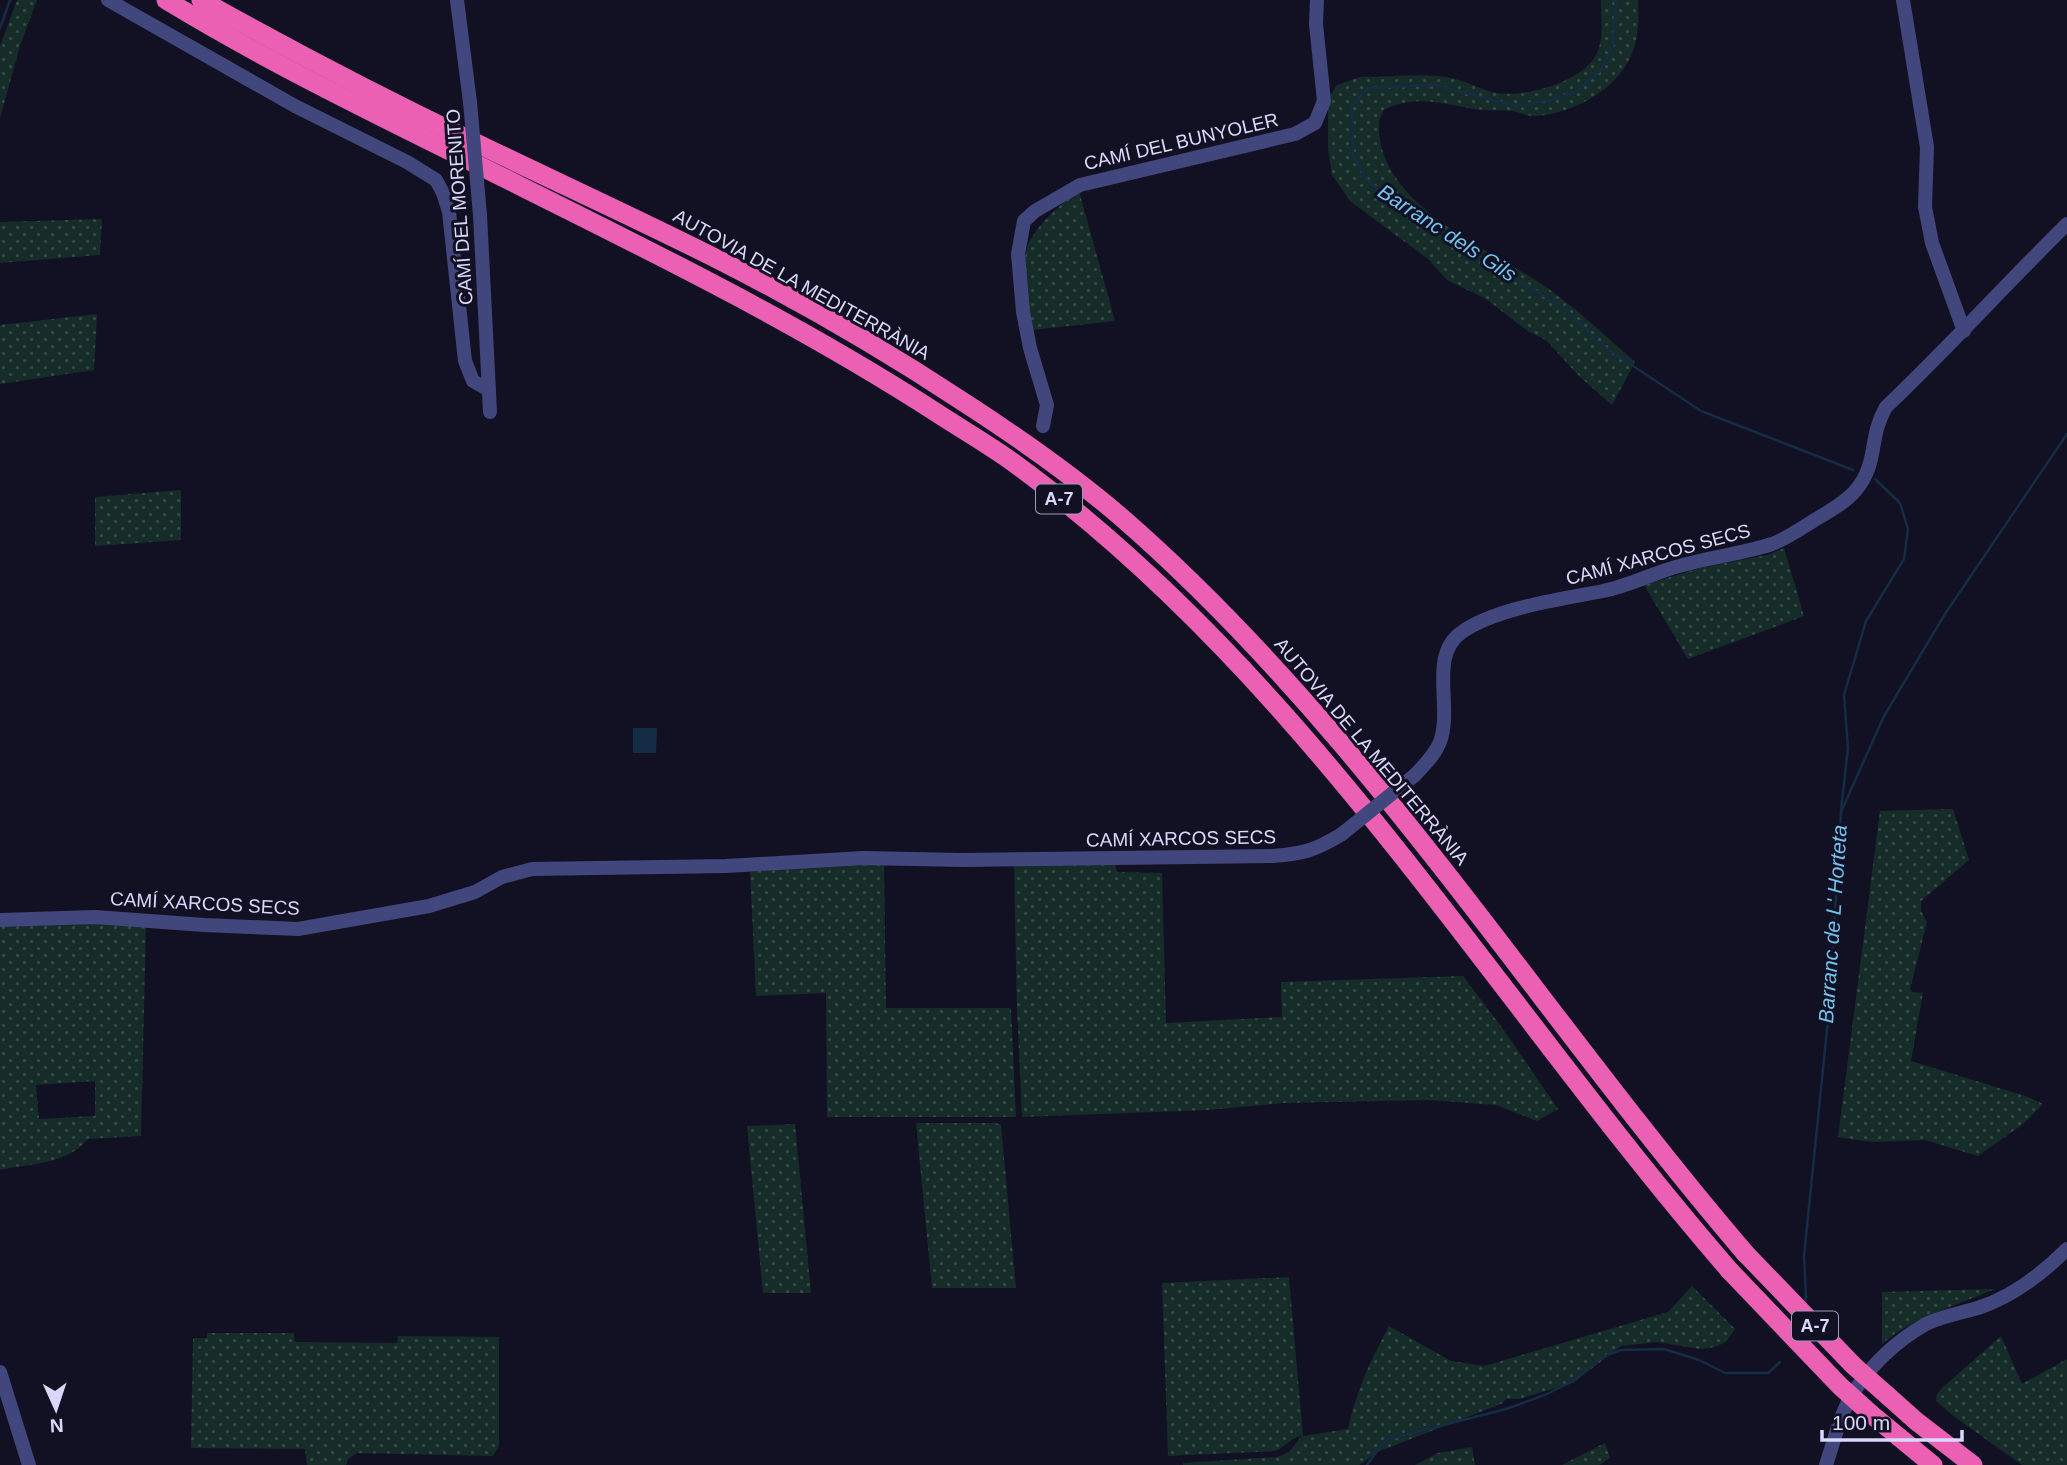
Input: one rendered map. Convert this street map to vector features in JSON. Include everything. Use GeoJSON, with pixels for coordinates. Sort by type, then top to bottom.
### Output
{"type":"FeatureCollection","features":[{"type":"Feature","properties":{"kind":"highway","name":"A-7"},"geometry":{"type":"LineString","coordinates":[[166,0],[337,95],[716,285],[875,373],[1006,458],[1108,537],[1203,628],[1298,730],[1375,821],[1665,1197],[1730,1272],[1840,1386],[1933,1465]]}},
{"type":"Feature","properties":{"kind":"highway","name":"AUTOVIA DE LA MEDITERRÀNIA"},"geometry":{"type":"LineString","coordinates":[[201,0],[374,93],[722,261],[885,351],[1018,438],[1119,516],[1216,606],[1311,708],[1393,806],[1659,1150],[1745,1253],[1854,1366],[1916,1421],[1973,1465]]}},
{"type":"Feature","properties":{"kind":"street"},"geometry":{"type":"LineString","coordinates":[[108,0],[249,81],[407,162],[436,180],[449,212],[465,360],[473,381],[489,390]]}},
{"type":"Feature","properties":{"kind":"street","name":"CAMÍ DEL MORENITO"},"geometry":{"type":"LineString","coordinates":[[457,0],[481,215],[490,412]]}},
{"type":"Feature","properties":{"kind":"street","name":"CAMÍ DEL BUNYOLER"},"geometry":{"type":"LineString","coordinates":[[1043,426],[1047,405],[1030,348],[1023,312],[1018,254],[1024,221],[1035,211],[1080,185],[1295,134],[1315,123],[1324,101],[1316,24],[1317,0]]}},
{"type":"Feature","properties":{"kind":"street"},"geometry":{"type":"LineString","coordinates":[[1903,0],[1927,147],[1925,206],[1930,231],[1964,331]]}},
{"type":"Feature","properties":{"kind":"street","name":"CAMÍ XARCOS SECS"},"geometry":{"type":"LineString","coordinates":[[0,920],[95,917],[298,929],[429,906],[475,892],[517,871],[531,869],[726,866],[863,858],[963,860],[1272,856],[1306,853],[1320,848],[1342,834],[1415,775],[1435,754],[1445,720],[1443,660],[1453,639],[1481,621],[1563,599],[1618,588],[1647,575],[1758,548],[1783,539],[1836,507],[1858,488],[1869,472],[1877,422],[1886,407],[2067,224]]}},
{"type":"Feature","properties":{"kind":"street"},"geometry":{"type":"LineString","coordinates":[[1826,1465],[1853,1392],[1884,1356],[1928,1323],[1992,1302],[2016,1291],[2051,1265],[2067,1249]]}},
{"type":"Feature","properties":{"kind":"street"},"geometry":{"type":"LineString","coordinates":[[0,1372],[29,1465]]}},
{"type":"Feature","properties":{"kind":"green space"},"geometry":{"type":"Polygon","coordinates":[[[17,0],[37,0],[20,46],[0,118],[0,46],[17,0]]]}},
{"type":"Feature","properties":{"kind":"green space"},"geometry":{"type":"Polygon","coordinates":[[[1601,0],[1638,0],[1637,37],[1630,58],[1617,78],[1590,99],[1563,111],[1533,116],[1440,103],[1406,102],[1384,110],[1379,128],[1389,166],[1405,189],[1426,210],[1451,229],[1553,292],[1635,362],[1612,405],[1579,376],[1546,340],[1529,332],[1486,299],[1447,280],[1428,259],[1351,202],[1332,175],[1328,148],[1328,99],[1337,85],[1360,77],[1446,77],[1491,92],[1509,94],[1538,90],[1580,72],[1590,63],[1599,47],[1601,0]]]}},
{"type":"Feature","properties":{"kind":"green space"},"geometry":{"type":"Polygon","coordinates":[[[1079,191],[1115,321],[1031,330],[1025,276],[1027,249],[1045,220],[1079,191]]]}},
{"type":"Feature","properties":{"kind":"green space"},"geometry":{"type":"Polygon","coordinates":[[[102,219],[100,255],[0,263],[0,222],[102,219]]]}},
{"type":"Feature","properties":{"kind":"green space"},"geometry":{"type":"Polygon","coordinates":[[[97,314],[94,370],[0,384],[0,325],[97,314]]]}},
{"type":"Feature","properties":{"kind":"green space"},"geometry":{"type":"Polygon","coordinates":[[[181,490],[181,540],[95,546],[95,497],[181,490]]]}},
{"type":"Feature","properties":{"kind":"green space"},"geometry":{"type":"Polygon","coordinates":[[[1784,548],[1804,616],[1688,659],[1644,585],[1700,568],[1767,555],[1784,548]]]}},
{"type":"Feature","properties":{"kind":"green space"},"geometry":{"type":"Polygon","coordinates":[[[1953,809],[1969,860],[1921,901],[1921,911],[1927,922],[1910,989],[1912,992],[1923,993],[1911,1061],[2043,1104],[2023,1124],[1978,1156],[1925,1140],[1871,1142],[1838,1137],[1880,811],[1953,809]]]}},
{"type":"Feature","properties":{"kind":"green space"},"geometry":{"type":"Polygon","coordinates":[[[884,863],[886,1008],[1011,1008],[1016,1117],[827,1117],[826,993],[756,996],[750,869],[884,863]]]}},
{"type":"Feature","properties":{"kind":"green space"},"geometry":{"type":"Polygon","coordinates":[[[1014,864],[1115,864],[1117,872],[1162,873],[1166,1023],[1282,1017],[1281,982],[1463,976],[1558,1109],[1537,1121],[1496,1105],[1429,1100],[1284,1103],[1208,1110],[1022,1117],[1014,864]]]}},
{"type":"Feature","properties":{"kind":"green space"},"geometry":{"type":"Polygon","coordinates":[[[57,922],[146,926],[141,1136],[88,1139],[79,1148],[59,1158],[0,1170],[0,925],[57,922]],[[95,1081],[36,1085],[39,1119],[95,1116],[95,1081]]]}},
{"type":"Feature","properties":{"kind":"green space"},"geometry":{"type":"Polygon","coordinates":[[[916,1123],[1001,1125],[1016,1288],[932,1288],[916,1123]]]}},
{"type":"Feature","properties":{"kind":"green space"},"geometry":{"type":"Polygon","coordinates":[[[795,1124],[811,1293],[763,1293],[747,1126],[795,1124]]]}},
{"type":"Feature","properties":{"kind":"green space"},"geometry":{"type":"Polygon","coordinates":[[[1289,1277],[1303,1436],[1348,1429],[1365,1376],[1389,1326],[1451,1361],[1484,1366],[1668,1312],[1692,1286],[1735,1329],[1726,1342],[1715,1347],[1700,1349],[1657,1342],[1621,1346],[1573,1383],[1519,1399],[1506,1399],[1501,1404],[1380,1451],[1359,1465],[1183,1465],[1277,1457],[1289,1452],[1302,1436],[1275,1451],[1168,1456],[1162,1283],[1289,1277]]]}},
{"type":"Feature","properties":{"kind":"green space"},"geometry":{"type":"Polygon","coordinates":[[[1995,1289],[1936,1312],[1908,1326],[1882,1344],[1882,1292],[1995,1289]]]}},
{"type":"Feature","properties":{"kind":"green space"},"geometry":{"type":"Polygon","coordinates":[[[207,1333],[294,1333],[294,1341],[298,1342],[397,1343],[398,1336],[499,1337],[499,1446],[493,1456],[357,1453],[348,1459],[346,1465],[307,1465],[305,1449],[191,1448],[193,1338],[207,1338],[207,1333]]]}},
{"type":"Feature","properties":{"kind":"green space"},"geometry":{"type":"Polygon","coordinates":[[[2001,1336],[2022,1384],[2067,1359],[2067,1465],[2022,1465],[1936,1401],[1941,1389],[2001,1336]]]}},
{"type":"Feature","properties":{"kind":"green space"},"geometry":{"type":"Polygon","coordinates":[[[1605,1443],[1610,1458],[1599,1465],[1562,1465],[1605,1443]]]}},
{"type":"Feature","properties":{"kind":"green space"},"geometry":{"type":"Polygon","coordinates":[[[1472,1447],[1475,1465],[1415,1465],[1438,1453],[1472,1447]]]}},
{"type":"Feature","properties":{"kind":"water"},"geometry":{"type":"Polygon","coordinates":[[[633,728],[657,728],[656,753],[633,753],[633,728]]]}},
{"type":"Feature","properties":{"kind":"waterway"},"geometry":{"type":"LineString","coordinates":[[0,28],[10,0]]}},
{"type":"Feature","properties":{"kind":"waterway","name":"Barranc dels Gils"},"geometry":{"type":"LineString","coordinates":[[1616,0],[1613,45],[1601,70],[1575,92],[1550,100],[1515,106],[1435,85],[1367,88],[1352,106],[1353,156],[1367,180],[1395,203],[1568,311],[1600,344],[1701,411],[1853,470]]}},
{"type":"Feature","properties":{"kind":"waterway","name":"Barranc de L' Horteta"},"geometry":{"type":"LineString","coordinates":[[1805,1303],[1804,1256],[1829,1010],[1841,812],[1884,716],[1945,614],[2067,434]]}},
{"type":"Feature","properties":{"kind":"waterway","name":"Barranc dels Gils"},"geometry":{"type":"LineString","coordinates":[[1841,810],[1848,748],[1844,695],[1866,621],[1904,559],[1908,529],[1900,503],[1875,479]]}},
{"type":"Feature","properties":{"kind":"waterway"},"geometry":{"type":"LineString","coordinates":[[1367,1465],[1385,1440],[1506,1409],[1545,1395],[1575,1380],[1602,1357],[1621,1350],[1664,1349],[1699,1360],[1725,1373],[1768,1373],[1780,1362]]}}]}
